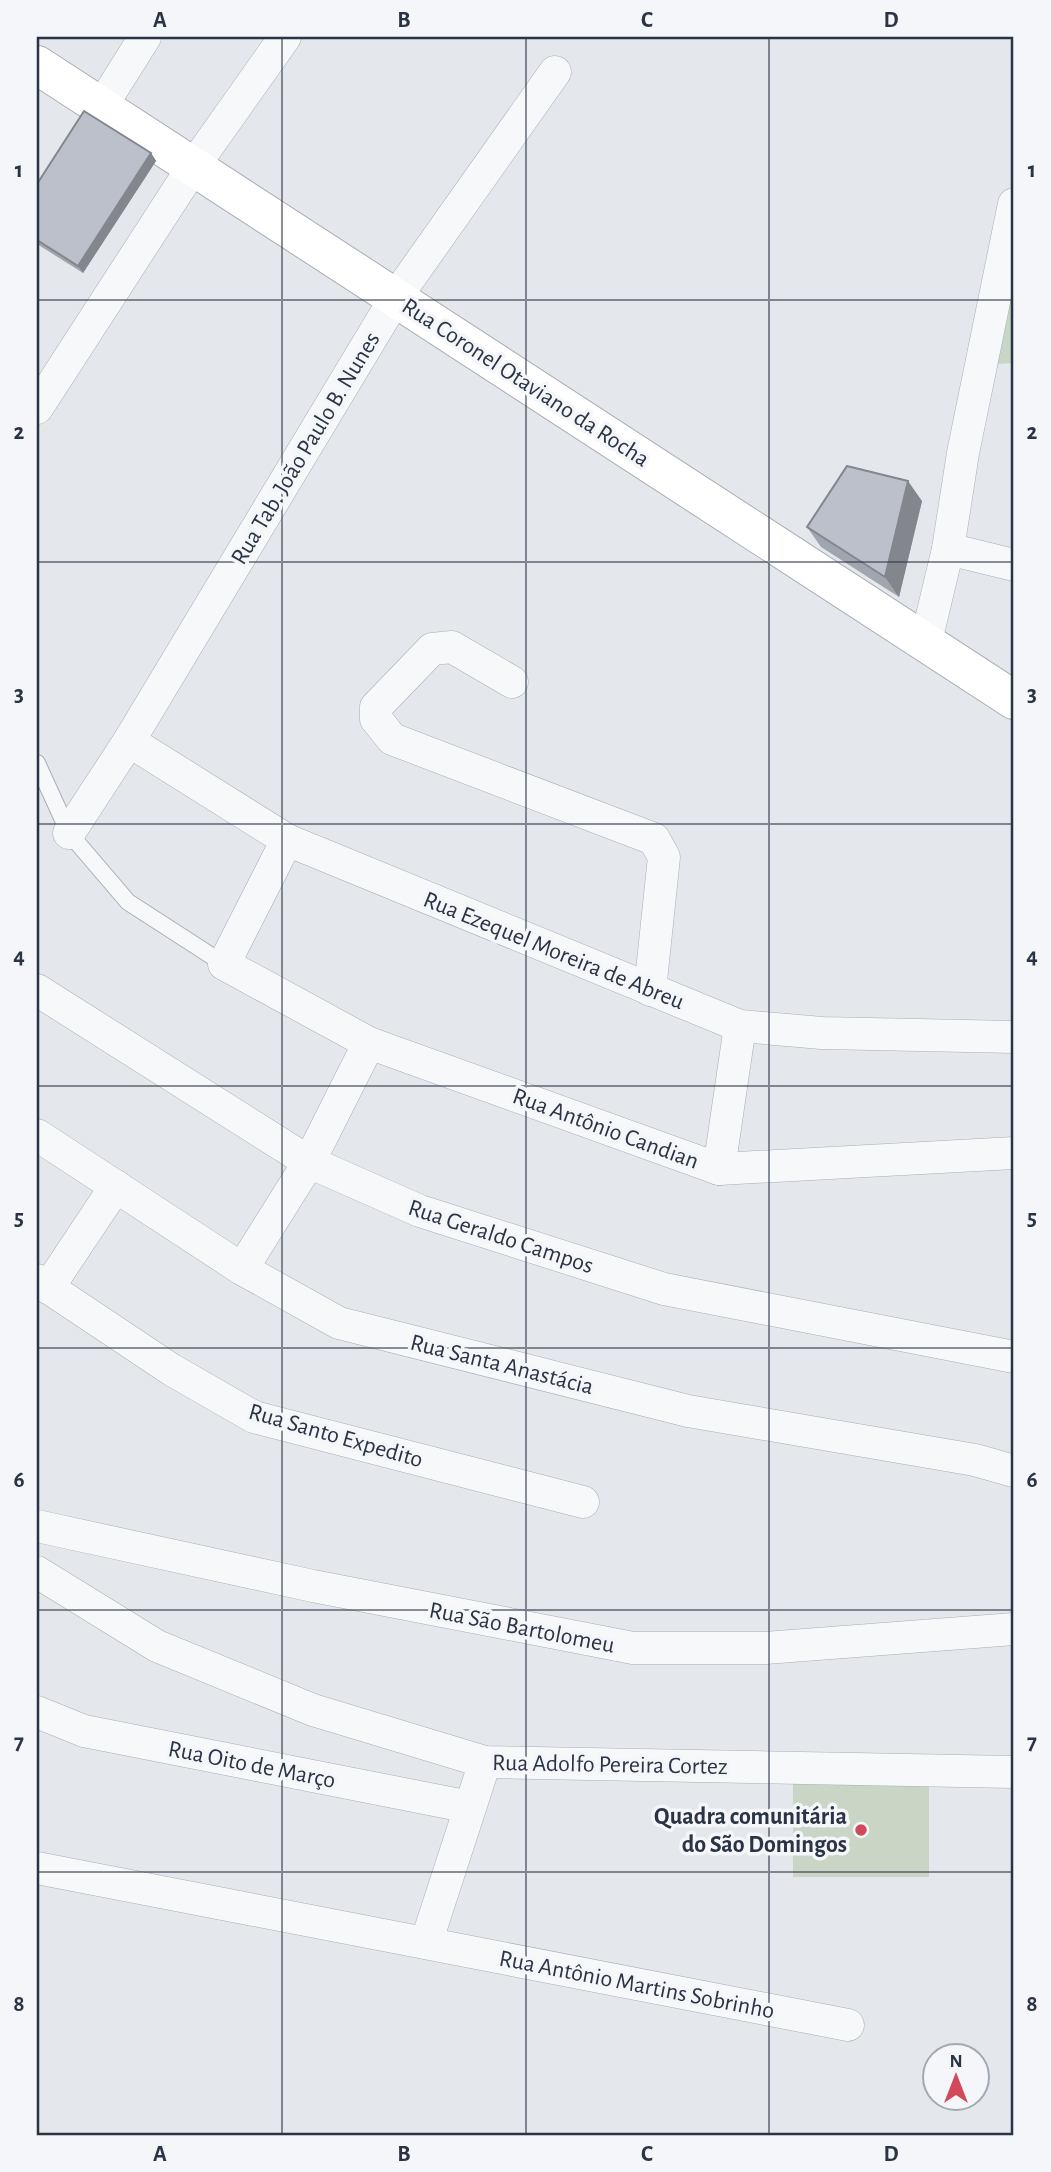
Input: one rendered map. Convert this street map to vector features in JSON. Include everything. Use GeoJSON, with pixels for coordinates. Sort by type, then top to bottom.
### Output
{"type":"FeatureCollection","features":[{"type":"Feature","properties":{"kind":"street"},"geometry":{"type":"LineString","coordinates":[[101,107],[145,37]]}},
{"type":"Feature","properties":{"kind":"street"},"geometry":{"type":"LineString","coordinates":[[37,406],[193,167],[285,37]]}},
{"type":"Feature","properties":{"kind":"street","name":"Rua Coronel Otaviano da Rocha"},"geometry":{"type":"LineString","coordinates":[[37,65],[1014,700]]}},
{"type":"Feature","properties":{"kind":"street","name":"Rua Tab. João Paulo B. Nunes"},"geometry":{"type":"LineString","coordinates":[[69,833],[129,741],[396,297],[555,72]]}},
{"type":"Feature","properties":{"kind":"street"},"geometry":{"type":"LineString","coordinates":[[926,641],[948,549],[963,453],[1014,204]]}},
{"type":"Feature","properties":{"kind":"street"},"geometry":{"type":"LineString","coordinates":[[948,549],[1014,565]]}},
{"type":"Feature","properties":{"kind":"street"},"geometry":{"type":"LineString","coordinates":[[512,682],[452,647],[432,649],[376,707],[376,719],[392,739],[653,839],[664,857],[650,990]]}},
{"type":"Feature","properties":{"kind":"street","name":"Rua Ezequel Moreira de Abreu"},"geometry":{"type":"LineString","coordinates":[[129,741],[287,841],[740,1026],[822,1033],[1014,1037]]}},
{"type":"Feature","properties":{"kind":"street"},"geometry":{"type":"LineString","coordinates":[[224,964],[287,841]]}},
{"type":"Feature","properties":{"kind":"street","name":"Rua Antônio Candian"},"geometry":{"type":"LineString","coordinates":[[224,964],[369,1043],[719,1169],[1014,1153]]}},
{"type":"Feature","properties":{"kind":"street","name":"Rua Geraldo Campos"},"geometry":{"type":"LineString","coordinates":[[37,990],[309,1162],[420,1211],[664,1289],[1014,1357]]}},
{"type":"Feature","properties":{"kind":"street"},"geometry":{"type":"LineString","coordinates":[[719,1169],[740,1026]]}},
{"type":"Feature","properties":{"kind":"street"},"geometry":{"type":"LineString","coordinates":[[242,1269],[309,1162],[369,1043]]}},
{"type":"Feature","properties":{"kind":"street","name":"Rua Santa Anastácia"},"geometry":{"type":"LineString","coordinates":[[37,1135],[242,1269],[339,1323],[688,1411],[975,1460],[1014,1471]]}},
{"type":"Feature","properties":{"kind":"street"},"geometry":{"type":"LineString","coordinates":[[42,1284],[116,1186]]}},
{"type":"Feature","properties":{"kind":"street","name":"Rua Santo Expedito"},"geometry":{"type":"LineString","coordinates":[[42,1284],[172,1370],[254,1417],[583,1502]]}},
{"type":"Feature","properties":{"kind":"street","name":"Rua São Bartolomeu"},"geometry":{"type":"LineString","coordinates":[[37,1526],[313,1586],[633,1648],[765,1648],[1014,1629]]}},
{"type":"Feature","properties":{"kind":"street","name":"Rua Adolfo Pereira Cortez"},"geometry":{"type":"LineString","coordinates":[[37,1572],[157,1646],[313,1710],[485,1762],[1014,1772]]}},
{"type":"Feature","properties":{"kind":"street","name":"Rua Oito de Março"},"geometry":{"type":"LineString","coordinates":[[37,1712],[84,1731],[470,1807]]}},
{"type":"Feature","properties":{"kind":"street"},"geometry":{"type":"LineString","coordinates":[[426,1943],[485,1762]]}},
{"type":"Feature","properties":{"kind":"street","name":"Rua Antônio Martins Sobrinho"},"geometry":{"type":"LineString","coordinates":[[37,1868],[848,2025]]}},
{"type":"Feature","properties":{"kind":"lane"},"geometry":{"type":"LineString","coordinates":[[37,763],[69,833],[128,902],[224,964]]}},
{"type":"Feature","properties":{"kind":"green space"},"geometry":{"type":"Polygon","coordinates":[[[1014,207],[1014,363],[998,364],[1014,207]]]}},
{"type":"Feature","properties":{"kind":"green space","name":"Quadra comunitária do São Domingos"},"geometry":{"type":"Polygon","coordinates":[[[793,1783],[929,1783],[929,1877],[793,1877],[793,1783]]]}},
{"type":"Feature","properties":{"kind":"building"},"geometry":{"type":"Polygon","coordinates":[[[84,111],[151,153],[78,266],[37,240],[37,184],[84,111]]]}},
{"type":"Feature","properties":{"kind":"building"},"geometry":{"type":"Polygon","coordinates":[[[847,466],[908,481],[885,577],[807,527],[847,466]]]}},
{"type":"Feature","properties":{"kind":"place","name":"Quadra comunitária do São Domingos"},"geometry":{"type":"Point","coordinates":[861,1830]}}]}
